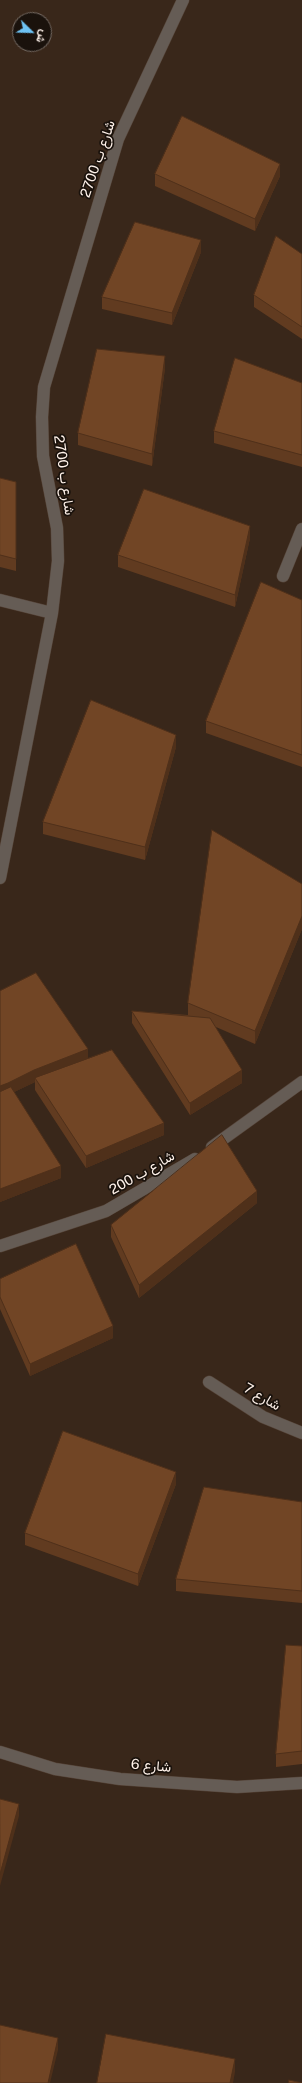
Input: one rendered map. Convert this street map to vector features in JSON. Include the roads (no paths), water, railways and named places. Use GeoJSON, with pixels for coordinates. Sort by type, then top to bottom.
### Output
{"type":"FeatureCollection","features":[{"type":"Feature","properties":{"kind":"street","name":"شارع ب 2700"},"geometry":{"type":"LineString","coordinates":[[0,878],[52,613],[58,561],[57,528],[43,456],[42,417],[44,386],[118,139],[183,0]]}},
{"type":"Feature","properties":{"kind":"street"},"geometry":{"type":"LineString","coordinates":[[283,576],[302,529]]}},
{"type":"Feature","properties":{"kind":"street"},"geometry":{"type":"LineString","coordinates":[[0,600],[52,613]]}},
{"type":"Feature","properties":{"kind":"street","name":"شارع ب 200"},"geometry":{"type":"LineString","coordinates":[[0,1246],[106,1211],[145,1190],[189,1164],[302,1082]]}},
{"type":"Feature","properties":{"kind":"street","name":"شارع 7"},"geometry":{"type":"LineString","coordinates":[[209,1382],[263,1417],[302,1433]]}},
{"type":"Feature","properties":{"kind":"street","name":"شارع 6"},"geometry":{"type":"LineString","coordinates":[[0,1752],[56,1769],[120,1779],[237,1787],[302,1783]]}}]}
